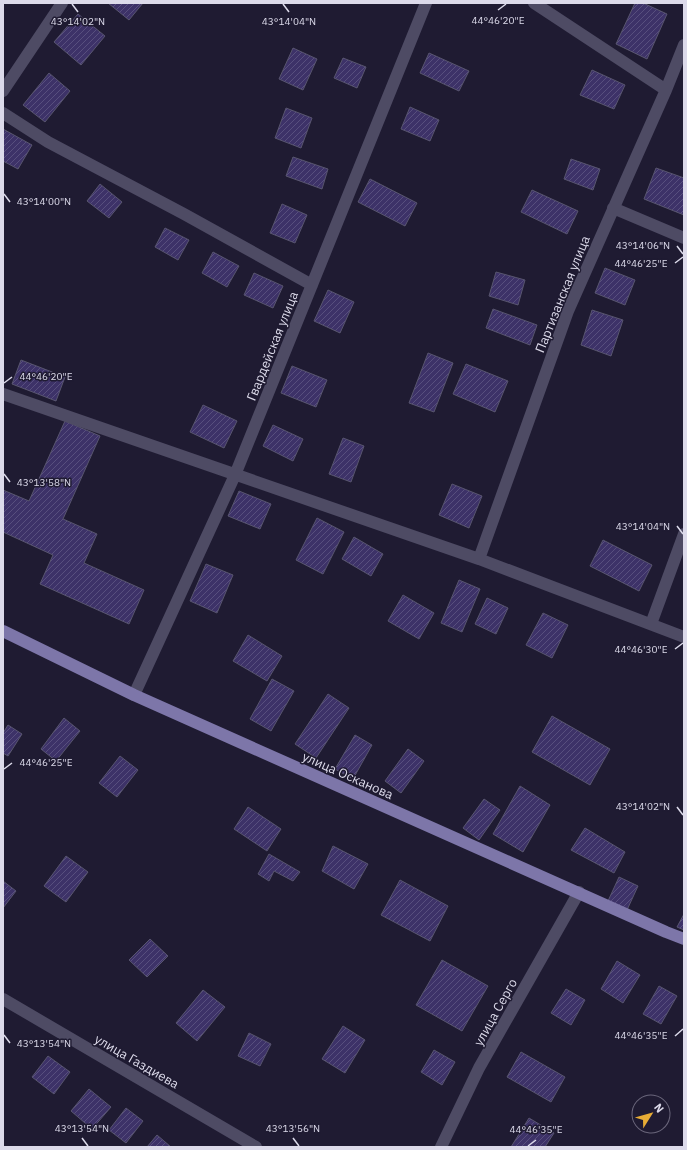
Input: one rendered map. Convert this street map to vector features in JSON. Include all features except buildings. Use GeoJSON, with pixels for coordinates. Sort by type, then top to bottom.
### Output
{"type":"FeatureCollection","features":[{"type":"Feature","properties":{"kind":"main road","name":"улица Осканова"},"geometry":{"type":"LineString","coordinates":[[3,631],[134,695],[684,939]]}},
{"type":"Feature","properties":{"kind":"street"},"geometry":{"type":"LineString","coordinates":[[3,91],[62,3]]}},
{"type":"Feature","properties":{"kind":"street","name":"Гвардейская улица"},"geometry":{"type":"LineString","coordinates":[[134,695],[235,475],[426,3]]}},
{"type":"Feature","properties":{"kind":"street"},"geometry":{"type":"LineString","coordinates":[[534,3],[666,90]]}},
{"type":"Feature","properties":{"kind":"street","name":"Партизанская улица"},"geometry":{"type":"LineString","coordinates":[[479,559],[568,311],[666,90],[684,45]]}},
{"type":"Feature","properties":{"kind":"street"},"geometry":{"type":"LineString","coordinates":[[3,113],[48,142],[184,214],[312,285]]}},
{"type":"Feature","properties":{"kind":"street"},"geometry":{"type":"LineString","coordinates":[[613,208],[684,238]]}},
{"type":"Feature","properties":{"kind":"street"},"geometry":{"type":"LineString","coordinates":[[3,394],[479,559],[684,637]]}},
{"type":"Feature","properties":{"kind":"street"},"geometry":{"type":"LineString","coordinates":[[650,624],[684,534]]}},
{"type":"Feature","properties":{"kind":"street","name":"улица Серго"},"geometry":{"type":"LineString","coordinates":[[441,1147],[479,1068],[578,892]]}},
{"type":"Feature","properties":{"kind":"street","name":"улица Газдиева"},"geometry":{"type":"LineString","coordinates":[[3,999],[256,1147]]}}]}
